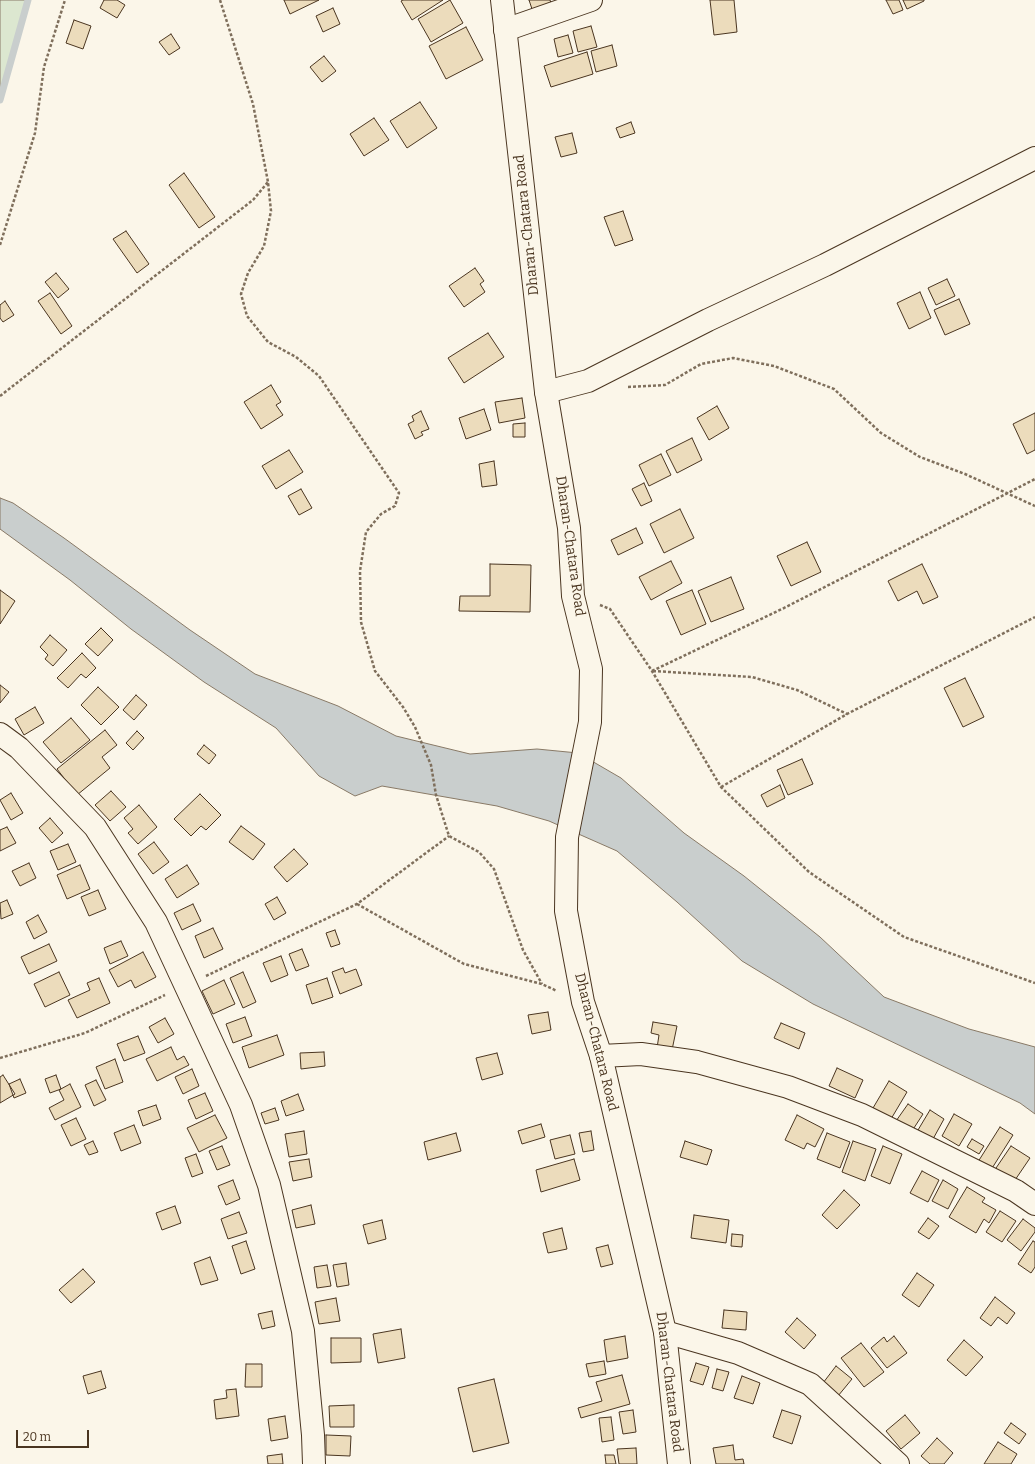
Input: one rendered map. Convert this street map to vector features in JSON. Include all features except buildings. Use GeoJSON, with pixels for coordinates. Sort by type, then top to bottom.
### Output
{"type":"FeatureCollection","features":[{"type":"Feature","properties":{"kind":"street","name":"Dharan-Chatara Road"},"geometry":{"type":"LineString","coordinates":[[502,0],[546,392],[569,528],[574,596],[591,669],[590,722],[567,837],[566,911],[583,1002],[601,1056],[665,1332],[679,1464]]}},
{"type":"Feature","properties":{"kind":"street"},"geometry":{"type":"LineString","coordinates":[[505,30],[591,0]]}},
{"type":"Feature","properties":{"kind":"street"},"geometry":{"type":"LineString","coordinates":[[546,392],[588,381],[708,320],[825,265],[1035,158]]}},
{"type":"Feature","properties":{"kind":"street"},"geometry":{"type":"LineString","coordinates":[[0,734],[19,748],[95,828],[156,922],[241,1105],[270,1185],[303,1331],[313,1435],[314,1464]]}},
{"type":"Feature","properties":{"kind":"street"},"geometry":{"type":"LineString","coordinates":[[601,1056],[641,1054],[697,1062],[788,1087],[862,1115],[1016,1191],[1035,1204]]}},
{"type":"Feature","properties":{"kind":"street"},"geometry":{"type":"LineString","coordinates":[[665,1332],[738,1353],[810,1384],[898,1464]]}},
{"type":"Feature","properties":{"kind":"path"},"geometry":{"type":"LineString","coordinates":[[0,245],[35,133],[44,67],[65,0]]}},
{"type":"Feature","properties":{"kind":"path"},"geometry":{"type":"LineString","coordinates":[[220,0],[253,104],[272,211],[264,246],[248,273],[241,294],[247,316],[268,342],[296,357],[319,376],[399,492],[395,506],[381,514],[366,532],[360,572],[361,622],[375,671],[403,707],[415,727],[431,765],[436,795],[449,836],[478,852],[494,869],[523,950],[542,984]]}},
{"type":"Feature","properties":{"kind":"path"},"geometry":{"type":"LineString","coordinates":[[0,396],[253,200],[268,182]]}},
{"type":"Feature","properties":{"kind":"path"},"geometry":{"type":"LineString","coordinates":[[626,387],[634,388],[665,385],[701,364],[733,358],[774,366],[834,390],[881,433],[920,457],[965,474],[1035,506]]}},
{"type":"Feature","properties":{"kind":"path"},"geometry":{"type":"LineString","coordinates":[[652,671],[784,608],[1035,479]]}},
{"type":"Feature","properties":{"kind":"path"},"geometry":{"type":"LineString","coordinates":[[574,596],[610,609],[652,671],[720,787],[809,872],[904,937],[1035,983]]}},
{"type":"Feature","properties":{"kind":"path"},"geometry":{"type":"LineString","coordinates":[[720,787],[847,714],[1035,617]]}},
{"type":"Feature","properties":{"kind":"path"},"geometry":{"type":"LineString","coordinates":[[652,671],[752,677],[797,690],[847,714]]}},
{"type":"Feature","properties":{"kind":"path"},"geometry":{"type":"LineString","coordinates":[[0,1058],[85,1033],[357,904],[449,836]]}},
{"type":"Feature","properties":{"kind":"path"},"geometry":{"type":"LineString","coordinates":[[357,904],[464,964],[542,984],[583,1002]]}},
{"type":"Feature","properties":{"kind":"green space"},"geometry":{"type":"Polygon","coordinates":[[[0,0],[28,0],[0,100],[0,0]]]}},
{"type":"Feature","properties":{"kind":"shaded area"},"geometry":{"type":"Polygon","coordinates":[[[0,498],[13,503],[64,538],[190,630],[255,674],[338,706],[396,736],[470,754],[537,749],[578,753],[621,778],[684,833],[744,876],[820,937],[884,997],[969,1029],[1035,1047],[1035,1114],[1020,1103],[813,1004],[742,961],[677,902],[617,851],[549,821],[497,806],[382,786],[355,796],[319,776],[276,728],[204,682],[131,629],[70,580],[0,529],[0,498]]]}},
{"type":"Feature","properties":{"kind":"waterway"},"geometry":{"type":"LineString","coordinates":[[0,100],[28,0]]}}]}
